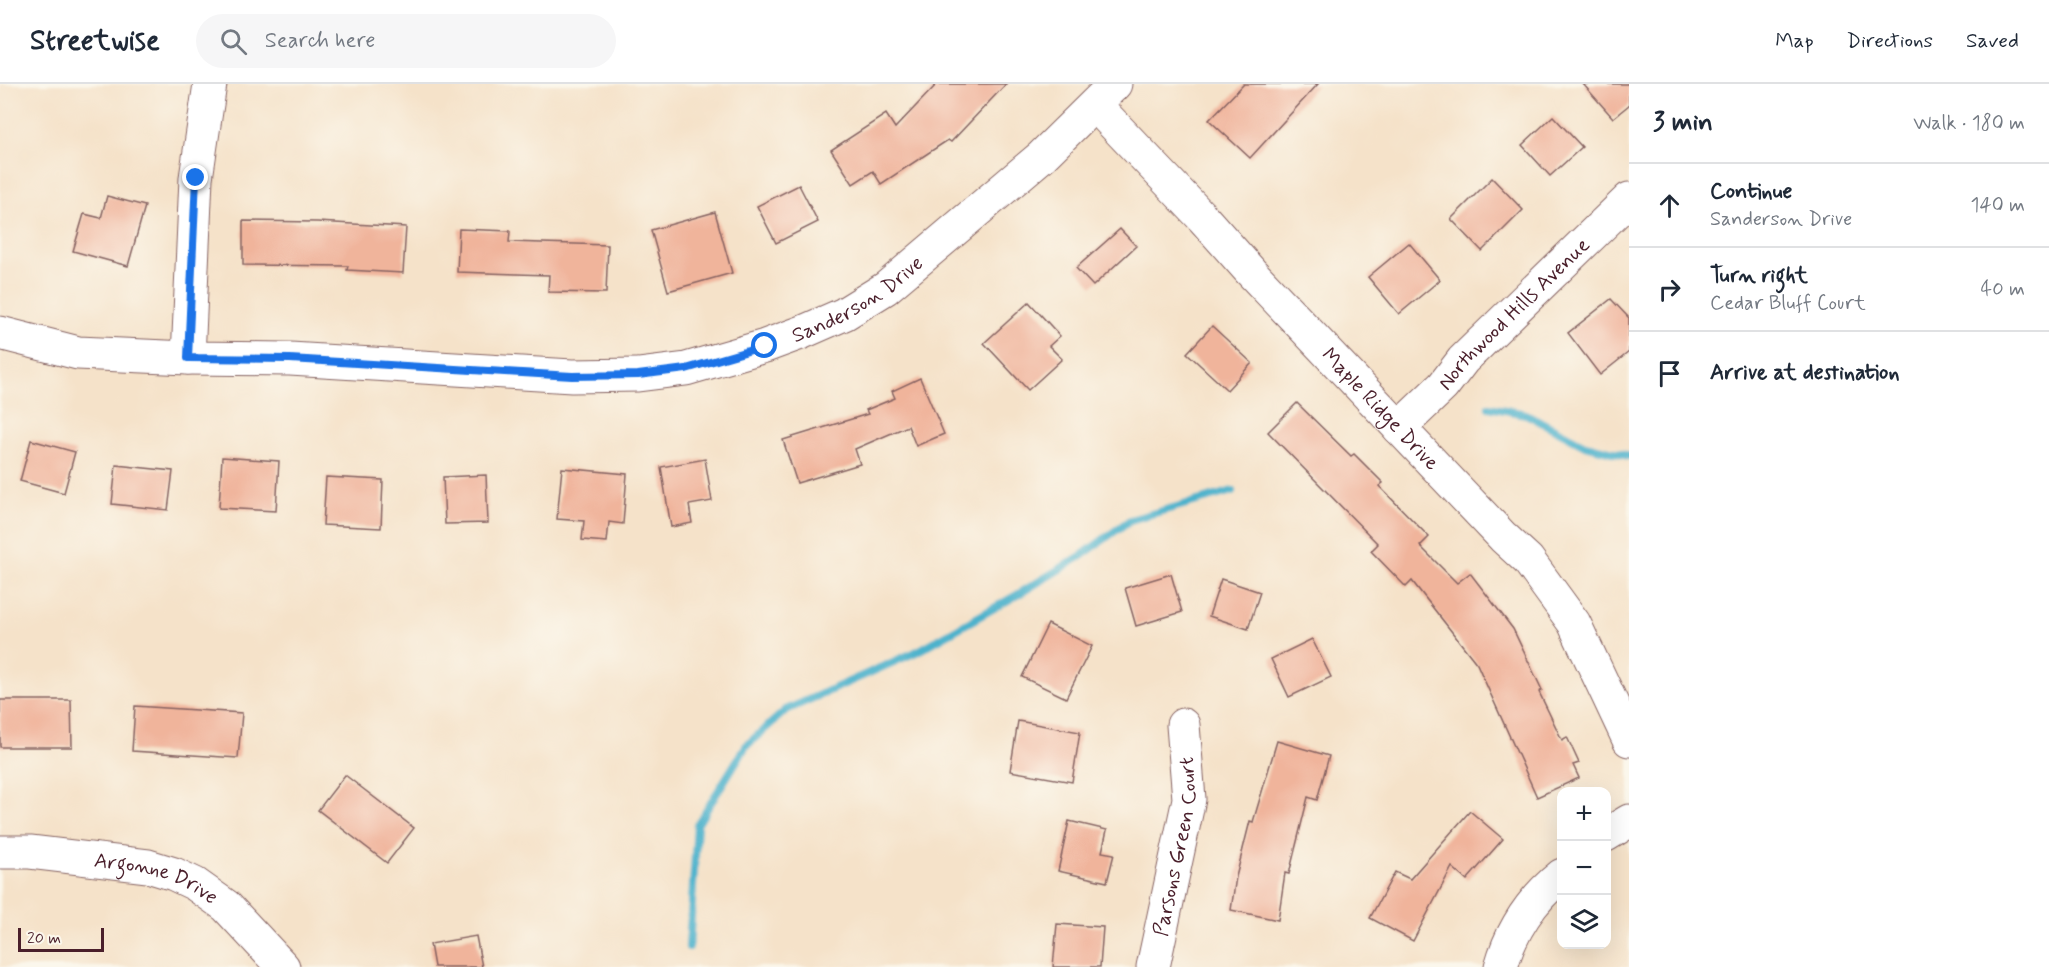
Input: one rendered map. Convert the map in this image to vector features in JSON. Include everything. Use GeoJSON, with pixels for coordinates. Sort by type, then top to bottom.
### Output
{"type":"FeatureCollection","features":[{"type":"Feature","properties":{"kind":"street"},"geometry":{"type":"LineString","coordinates":[[188,358],[196,178],[210,84]]}},
{"type":"Feature","properties":{"kind":"street","name":"Sanderson Drive"},"geometry":{"type":"LineString","coordinates":[[0,333],[78,353],[188,358],[290,359],[572,376],[638,375],[686,369],[765,346],[803,332],[844,314],[886,288],[1042,156],[1105,94]]}},
{"type":"Feature","properties":{"kind":"street","name":"Maple Ridge Drive"},"geometry":{"type":"LineString","coordinates":[[1105,94],[1399,428],[1503,537],[1528,560],[1574,623],[1629,741]]}},
{"type":"Feature","properties":{"kind":"street","name":"Northwood Hills Avenue"},"geometry":{"type":"LineString","coordinates":[[1399,428],[1443,386],[1463,360],[1629,199]]}},
{"type":"Feature","properties":{"kind":"street","name":"Parsons Green Court"},"geometry":{"type":"LineString","coordinates":[[1153,967],[1189,799],[1183,724]]}},
{"type":"Feature","properties":{"kind":"street"},"geometry":{"type":"LineString","coordinates":[[1611,832],[1629,821]]}},
{"type":"Feature","properties":{"kind":"street","name":"Argonne Drive"},"geometry":{"type":"LineString","coordinates":[[0,852],[30,852],[148,866],[174,874],[195,884],[226,906],[283,967]]}},
{"type":"Feature","properties":{"kind":"street"},"geometry":{"type":"LineString","coordinates":[[1501,967],[1506,950],[1523,917],[1544,889],[1557,879]]}},
{"type":"Feature","properties":{"kind":"building"},"geometry":{"type":"Polygon","coordinates":[[[937,84],[1006,84],[951,142],[948,140],[881,184],[873,171],[853,184],[831,150],[886,114],[895,128],[937,84]]]}},
{"type":"Feature","properties":{"kind":"building"},"geometry":{"type":"Polygon","coordinates":[[[1244,84],[1318,84],[1250,158],[1209,120],[1244,84]]]}},
{"type":"Feature","properties":{"kind":"building"},"geometry":{"type":"Polygon","coordinates":[[[1583,84],[1629,84],[1629,105],[1613,118],[1583,84]]]}},
{"type":"Feature","properties":{"kind":"building"},"geometry":{"type":"Polygon","coordinates":[[[1553,116],[1582,147],[1550,176],[1522,145],[1553,116]]]}},
{"type":"Feature","properties":{"kind":"building"},"geometry":{"type":"Polygon","coordinates":[[[1492,178],[1523,210],[1482,251],[1451,219],[1492,178]]]}},
{"type":"Feature","properties":{"kind":"building"},"geometry":{"type":"Polygon","coordinates":[[[799,185],[818,222],[776,243],[757,206],[799,185]]]}},
{"type":"Feature","properties":{"kind":"building"},"geometry":{"type":"Polygon","coordinates":[[[107,196],[145,206],[128,266],[73,251],[84,214],[101,218],[107,196]]]}},
{"type":"Feature","properties":{"kind":"building"},"geometry":{"type":"Polygon","coordinates":[[[715,212],[732,273],[668,291],[651,230],[715,212]]]}},
{"type":"Feature","properties":{"kind":"building"},"geometry":{"type":"Polygon","coordinates":[[[243,221],[406,227],[403,273],[347,270],[348,266],[243,265],[243,221]]]}},
{"type":"Feature","properties":{"kind":"building"},"geometry":{"type":"Polygon","coordinates":[[[459,229],[510,231],[509,242],[608,245],[606,293],[548,292],[549,275],[457,272],[459,229]]]}},
{"type":"Feature","properties":{"kind":"building"},"geometry":{"type":"Polygon","coordinates":[[[1120,229],[1136,246],[1093,286],[1076,268],[1120,229]]]}},
{"type":"Feature","properties":{"kind":"building"},"geometry":{"type":"Polygon","coordinates":[[[1409,243],[1440,280],[1399,314],[1368,277],[1409,243]]]}},
{"type":"Feature","properties":{"kind":"building"},"geometry":{"type":"Polygon","coordinates":[[[1611,299],[1629,318],[1629,352],[1600,375],[1568,333],[1611,299]]]}},
{"type":"Feature","properties":{"kind":"building"},"geometry":{"type":"Polygon","coordinates":[[[1029,302],[1060,336],[1049,346],[1062,359],[1028,390],[984,343],[1029,302]]]}},
{"type":"Feature","properties":{"kind":"building"},"geometry":{"type":"Polygon","coordinates":[[[1212,326],[1252,363],[1227,390],[1187,353],[1212,326]]]}},
{"type":"Feature","properties":{"kind":"building"},"geometry":{"type":"Polygon","coordinates":[[[920,378],[944,434],[916,446],[908,426],[855,449],[860,464],[797,483],[783,440],[868,414],[866,410],[895,398],[892,391],[920,378]]]}},
{"type":"Feature","properties":{"kind":"building"},"geometry":{"type":"Polygon","coordinates":[[[1297,403],[1351,456],[1354,454],[1383,483],[1379,486],[1429,537],[1420,546],[1457,583],[1470,573],[1513,629],[1542,690],[1539,692],[1562,740],[1567,737],[1579,763],[1573,765],[1579,778],[1537,797],[1477,664],[1412,581],[1406,587],[1371,551],[1378,544],[1268,432],[1297,403]]]}},
{"type":"Feature","properties":{"kind":"building"},"geometry":{"type":"Polygon","coordinates":[[[31,440],[75,452],[64,493],[20,481],[31,440]]]}},
{"type":"Feature","properties":{"kind":"building"},"geometry":{"type":"Polygon","coordinates":[[[222,457],[279,461],[276,511],[219,508],[222,457]]]}},
{"type":"Feature","properties":{"kind":"building"},"geometry":{"type":"Polygon","coordinates":[[[705,459],[712,501],[689,505],[692,523],[671,527],[661,467],[705,459]]]}},
{"type":"Feature","properties":{"kind":"building"},"geometry":{"type":"Polygon","coordinates":[[[116,465],[173,471],[168,510],[112,504],[116,465]]]}},
{"type":"Feature","properties":{"kind":"building"},"geometry":{"type":"Polygon","coordinates":[[[562,468],[627,474],[623,524],[609,522],[607,542],[582,540],[584,521],[557,519],[562,468]]]}},
{"type":"Feature","properties":{"kind":"building"},"geometry":{"type":"Polygon","coordinates":[[[486,475],[488,523],[445,524],[443,477],[486,475]]]}},
{"type":"Feature","properties":{"kind":"building"},"geometry":{"type":"Polygon","coordinates":[[[326,477],[383,480],[381,528],[323,525],[326,477]]]}},
{"type":"Feature","properties":{"kind":"building"},"geometry":{"type":"Polygon","coordinates":[[[1171,574],[1182,612],[1136,626],[1125,588],[1171,574]]]}},
{"type":"Feature","properties":{"kind":"building"},"geometry":{"type":"Polygon","coordinates":[[[1221,579],[1260,592],[1248,629],[1209,616],[1221,579]]]}},
{"type":"Feature","properties":{"kind":"building"},"geometry":{"type":"Polygon","coordinates":[[[1048,624],[1092,646],[1066,698],[1022,677],[1048,624]]]}},
{"type":"Feature","properties":{"kind":"building"},"geometry":{"type":"Polygon","coordinates":[[[1312,639],[1331,677],[1289,697],[1271,659],[1312,639]]]}},
{"type":"Feature","properties":{"kind":"building"},"geometry":{"type":"Polygon","coordinates":[[[0,700],[71,700],[72,747],[0,747],[0,700]]]}},
{"type":"Feature","properties":{"kind":"building"},"geometry":{"type":"Polygon","coordinates":[[[135,706],[242,713],[238,758],[132,751],[135,706]]]}},
{"type":"Feature","properties":{"kind":"building"},"geometry":{"type":"Polygon","coordinates":[[[1018,721],[1080,732],[1072,782],[1010,771],[1018,721]]]}},
{"type":"Feature","properties":{"kind":"building"},"geometry":{"type":"Polygon","coordinates":[[[1277,741],[1329,756],[1317,800],[1308,797],[1289,874],[1285,873],[1278,920],[1231,910],[1236,877],[1250,821],[1253,822],[1277,741]]]}},
{"type":"Feature","properties":{"kind":"building"},"geometry":{"type":"Polygon","coordinates":[[[345,775],[414,828],[387,863],[318,810],[345,775]]]}},
{"type":"Feature","properties":{"kind":"building"},"geometry":{"type":"Polygon","coordinates":[[[1470,811],[1503,839],[1467,880],[1452,867],[1413,941],[1370,918],[1395,872],[1410,879],[1470,811]]]}},
{"type":"Feature","properties":{"kind":"building"},"geometry":{"type":"Polygon","coordinates":[[[1069,821],[1107,830],[1102,852],[1114,854],[1107,882],[1058,871],[1069,821]]]}},
{"type":"Feature","properties":{"kind":"building"},"geometry":{"type":"Polygon","coordinates":[[[1057,924],[1103,927],[1100,967],[1053,967],[1057,924]]]}},
{"type":"Feature","properties":{"kind":"building"},"geometry":{"type":"Polygon","coordinates":[[[476,936],[482,967],[434,967],[430,944],[476,936]]]}},
{"type":"Feature","properties":{"kind":"waterway"},"geometry":{"type":"LineString","coordinates":[[1489,407],[1526,414],[1585,445],[1629,456]]}},
{"type":"Feature","properties":{"kind":"waterway"},"geometry":{"type":"LineString","coordinates":[[689,947],[697,825],[746,746],[786,710],[918,651],[1081,556],[1130,520],[1233,491]]}},
{"type":"Feature","properties":{"kind":"route"},"geometry":{"type":"LineString","coordinates":[[196,178],[188,358],[290,359],[572,376],[638,375],[686,369],[765,346]]}}]}
